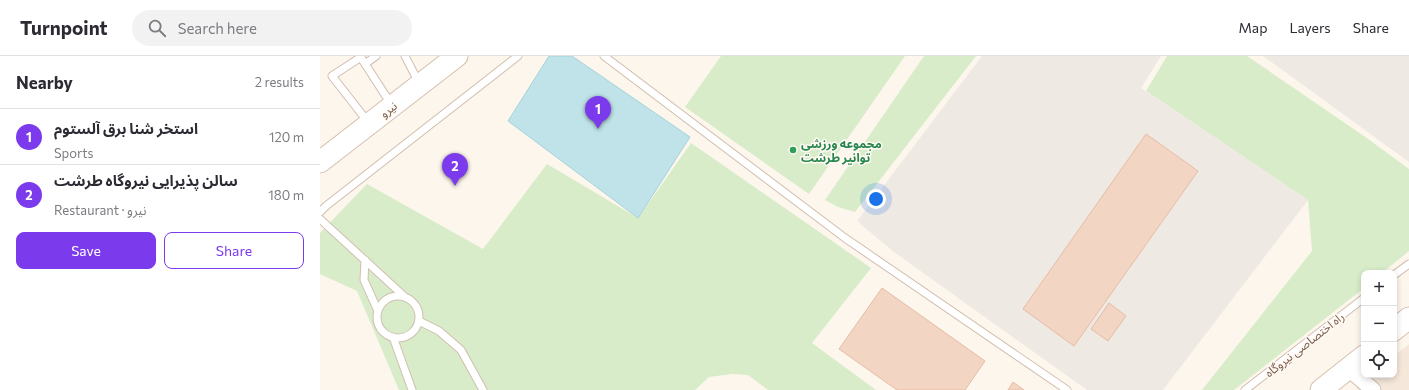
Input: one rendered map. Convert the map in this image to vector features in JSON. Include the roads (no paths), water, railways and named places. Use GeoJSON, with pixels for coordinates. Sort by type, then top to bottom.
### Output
{"type":"FeatureCollection","features":[{"type":"Feature","properties":{"kind":"street","name":"نیرو"},"geometry":{"type":"LineString","coordinates":[[320,162],[457,56]]}},
{"type":"Feature","properties":{"kind":"street"},"geometry":{"type":"LineString","coordinates":[[1397,328],[1409,318]]}},
{"type":"Feature","properties":{"kind":"street"},"geometry":{"type":"LineString","coordinates":[[1321,390],[1356,362],[1372,390]]}},
{"type":"Feature","properties":{"kind":"lane"},"geometry":{"type":"LineString","coordinates":[[369,124],[332,76],[362,59],[376,56]]}},
{"type":"Feature","properties":{"kind":"lane"},"geometry":{"type":"LineString","coordinates":[[405,56],[420,85]]}},
{"type":"Feature","properties":{"kind":"lane"},"geometry":{"type":"LineString","coordinates":[[320,212],[518,56]]}},
{"type":"Feature","properties":{"kind":"lane"},"geometry":{"type":"LineString","coordinates":[[604,56],[845,238],[1067,390]]}},
{"type":"Feature","properties":{"kind":"lane"},"geometry":{"type":"LineString","coordinates":[[362,59],[392,106]]}},
{"type":"Feature","properties":{"kind":"lane"},"geometry":{"type":"LineString","coordinates":[[320,219],[412,302],[416,307],[419,314],[419,321],[417,327],[407,336],[400,338],[387,335],[379,325],[378,311],[364,280],[365,260]]}},
{"type":"Feature","properties":{"kind":"lane"},"geometry":{"type":"LineString","coordinates":[[1397,273],[1409,264]]}},
{"type":"Feature","properties":{"kind":"lane"},"geometry":{"type":"LineString","coordinates":[[378,311],[386,300],[399,297],[406,298]]}},
{"type":"Feature","properties":{"kind":"lane","name":"راه اختصاصی نیروگاه"},"geometry":{"type":"LineString","coordinates":[[1245,390],[1361,300]]}},
{"type":"Feature","properties":{"kind":"lane"},"geometry":{"type":"LineString","coordinates":[[419,321],[439,331],[462,350],[483,390]]}},
{"type":"Feature","properties":{"kind":"lane"},"geometry":{"type":"LineString","coordinates":[[393,337],[412,390]]}},
{"type":"Feature","properties":{"kind":"water"},"geometry":{"type":"Polygon","coordinates":[[[549,56],[572,56],[690,137],[638,218],[508,121],[549,56]]]}},
{"type":"Feature","properties":{"kind":"place","name":"استخر شنا برق آلستوم"},"geometry":{"type":"Point","coordinates":[598,129]}},
{"type":"Feature","properties":{"kind":"place","name":"مجموعه ورزشی توانیر طرشت"},"geometry":{"type":"Point","coordinates":[793,150]}},
{"type":"Feature","properties":{"kind":"place","name":"سالن پذیرایی نیروگاه طرشت"},"geometry":{"type":"Point","coordinates":[455,186]}}]}
